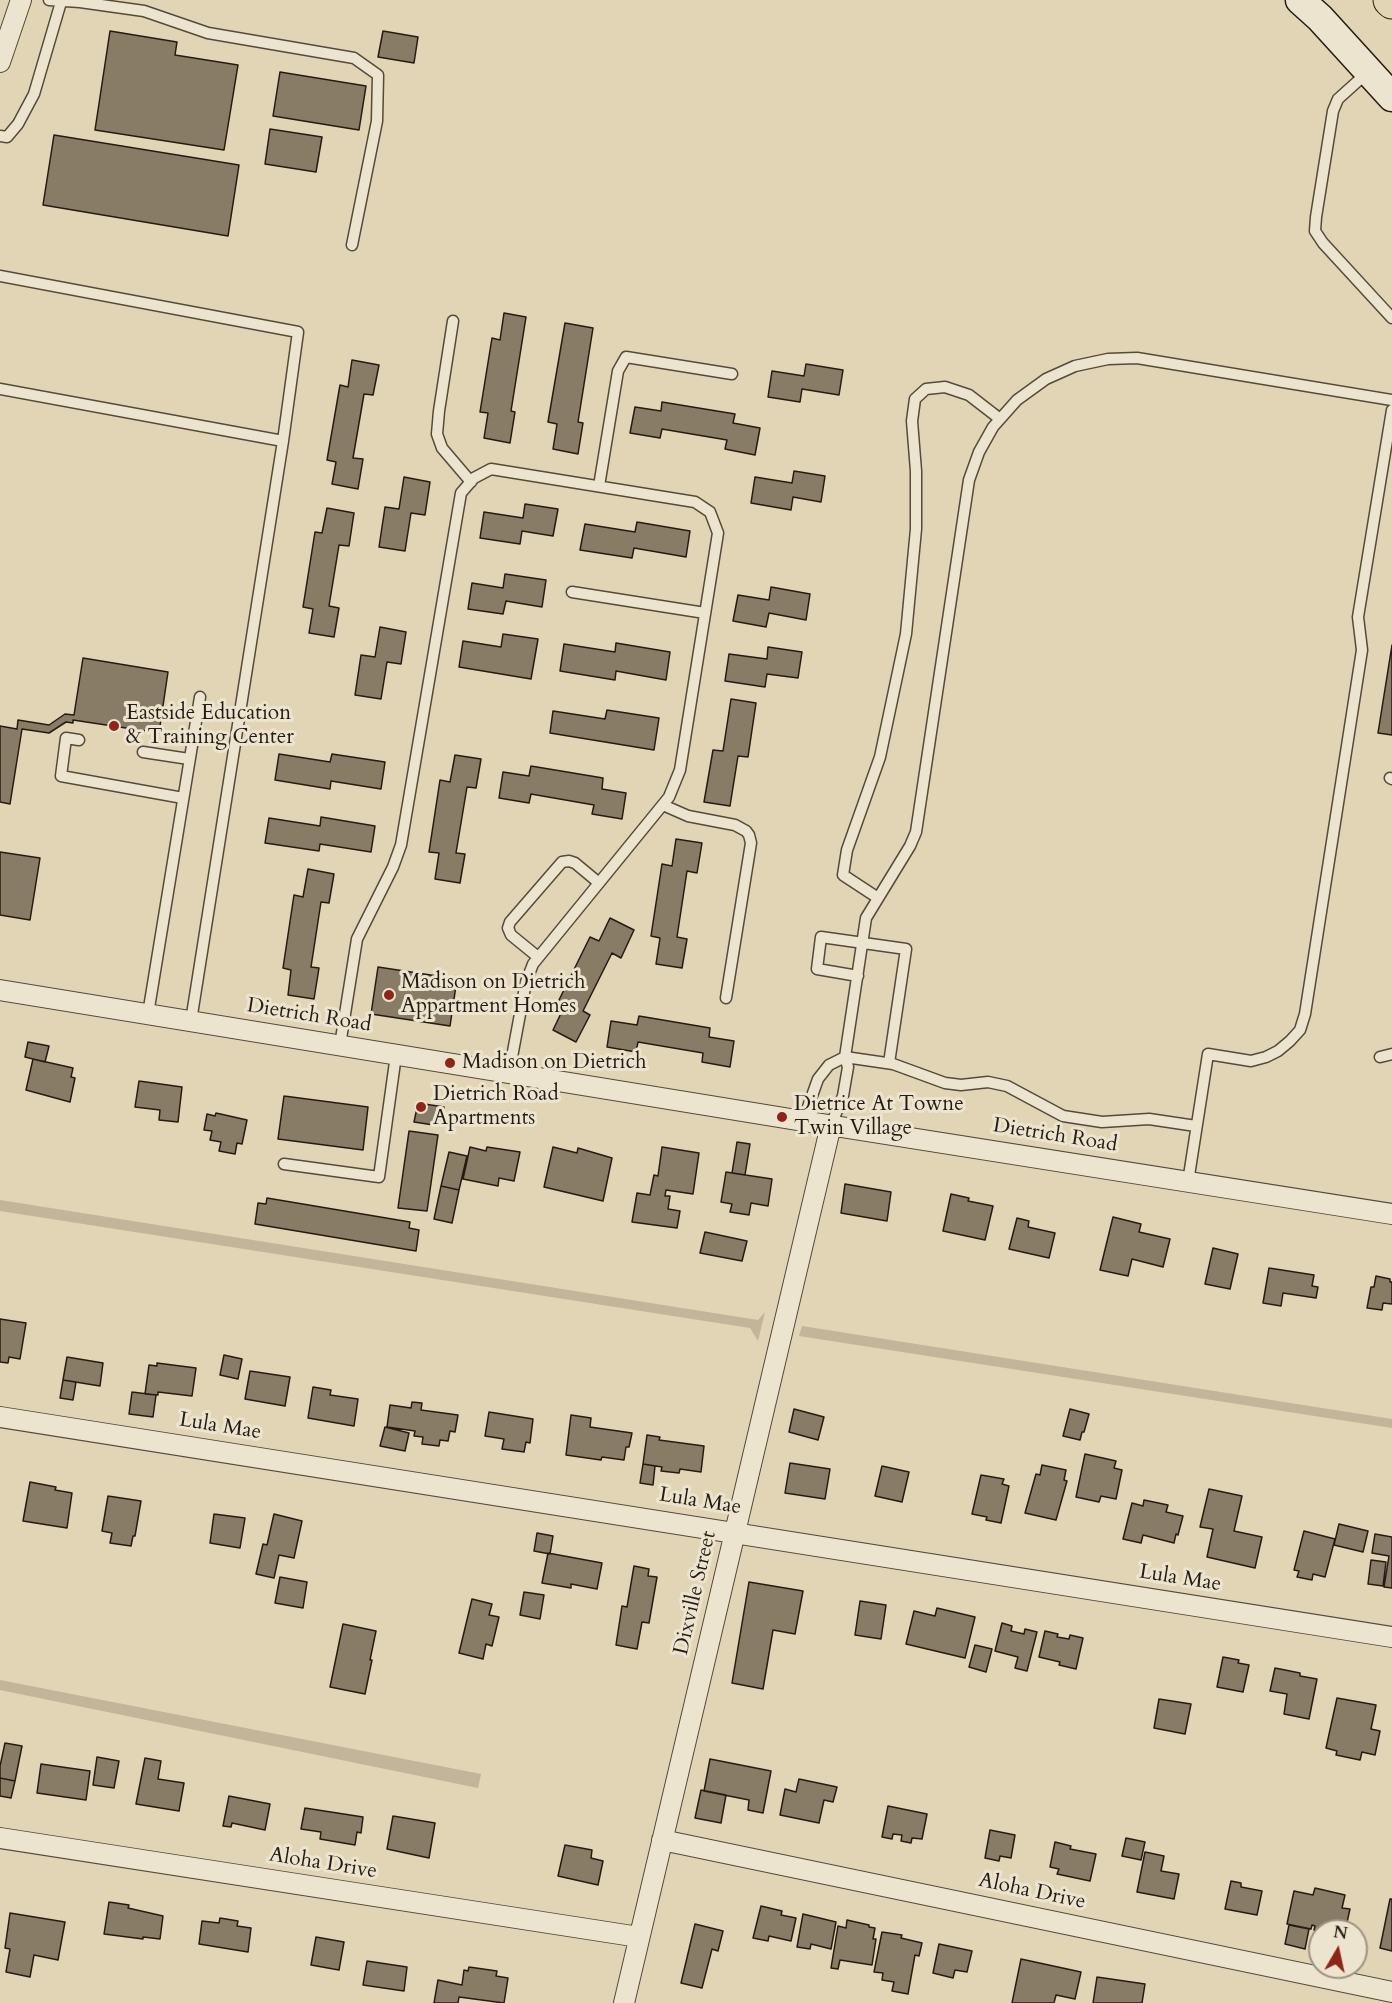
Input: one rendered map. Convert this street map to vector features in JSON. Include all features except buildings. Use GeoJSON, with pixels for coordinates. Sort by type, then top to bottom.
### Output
{"type":"FeatureCollection","features":[{"type":"Feature","properties":{"kind":"main road"},"geometry":{"type":"LineString","coordinates":[[1300,0],[1320,18],[1392,97]]}},
{"type":"Feature","properties":{"kind":"street"},"geometry":{"type":"LineString","coordinates":[[0,62],[21,0]]}},
{"type":"Feature","properties":{"kind":"street","name":"Dietrich Road"},"geometry":{"type":"LineString","coordinates":[[0,990],[1392,1214]]}},
{"type":"Feature","properties":{"kind":"street","name":"Dixville Street"},"geometry":{"type":"LineString","coordinates":[[624,2003],[831,1125]]}},
{"type":"Feature","properties":{"kind":"street","name":"Lula Mae"},"geometry":{"type":"LineString","coordinates":[[0,1417],[1392,1637]]}},
{"type":"Feature","properties":{"kind":"street","name":"Aloha Drive"},"geometry":{"type":"LineString","coordinates":[[0,1838],[639,1937]]}},
{"type":"Feature","properties":{"kind":"street","name":"Aloha Drive"},"geometry":{"type":"LineString","coordinates":[[662,1840],[1392,1992]]}},
{"type":"Feature","properties":{"kind":"lane"},"geometry":{"type":"LineString","coordinates":[[49,0],[144,11],[208,33],[354,58],[378,75],[377,121],[352,245]]}},
{"type":"Feature","properties":{"kind":"lane"},"geometry":{"type":"LineString","coordinates":[[0,136],[7,137],[18,124],[34,94],[61,2]]}},
{"type":"Feature","properties":{"kind":"lane"},"geometry":{"type":"LineString","coordinates":[[1368,71],[1338,99],[1333,111],[1315,231],[1323,243],[1392,318]]}},
{"type":"Feature","properties":{"kind":"lane"},"geometry":{"type":"LineString","coordinates":[[0,276],[298,332],[283,441],[191,1021]]}},
{"type":"Feature","properties":{"kind":"lane"},"geometry":{"type":"LineString","coordinates":[[453,321],[437,434],[442,448],[471,482]]}},
{"type":"Feature","properties":{"kind":"lane"},"geometry":{"type":"LineString","coordinates":[[599,486],[618,371],[626,357],[732,374]]}},
{"type":"Feature","properties":{"kind":"lane"},"geometry":{"type":"LineString","coordinates":[[831,1125],[843,1096],[848,1067],[846,1057],[866,918],[910,846],[916,832],[969,480],[979,452],[993,426],[1017,399],[1046,379],[1075,366],[1108,359],[1137,358],[1392,400]]}},
{"type":"Feature","properties":{"kind":"lane"},"geometry":{"type":"LineString","coordinates":[[878,898],[843,875],[847,850],[880,757],[906,634],[916,529],[916,471],[912,421],[915,399],[926,389],[945,387],[969,395],[1000,419]]}},
{"type":"Feature","properties":{"kind":"lane"},"geometry":{"type":"LineString","coordinates":[[0,389],[283,441]]}},
{"type":"Feature","properties":{"kind":"lane"},"geometry":{"type":"LineString","coordinates":[[1188,1182],[1208,1054],[1251,1060],[1266,1057],[1290,1041],[1300,1030],[1305,1014],[1362,650],[1358,617],[1392,410]]}},
{"type":"Feature","properties":{"kind":"lane"},"geometry":{"type":"LineString","coordinates":[[340,1045],[357,939],[393,867],[401,845],[461,494],[471,482],[491,469],[695,502],[710,512],[718,533],[680,770],[669,797],[663,805],[533,964],[526,982],[509,1073]]}},
{"type":"Feature","properties":{"kind":"lane"},"geometry":{"type":"LineString","coordinates":[[572,592],[705,613]]}},
{"type":"Feature","properties":{"kind":"lane"},"geometry":{"type":"LineString","coordinates":[[148,1014],[200,697]]}},
{"type":"Feature","properties":{"kind":"lane"},"geometry":{"type":"LineString","coordinates":[[79,740],[66,738],[61,776],[183,798]]}},
{"type":"Feature","properties":{"kind":"lane"},"geometry":{"type":"LineString","coordinates":[[143,752],[189,759]]}},
{"type":"Feature","properties":{"kind":"lane"},"geometry":{"type":"LineString","coordinates":[[663,805],[688,816],[735,825],[749,835],[751,843],[726,998]]}},
{"type":"Feature","properties":{"kind":"lane"},"geometry":{"type":"LineString","coordinates":[[538,957],[511,935],[508,928],[510,922],[561,862],[575,863],[599,883]]}},
{"type":"Feature","properties":{"kind":"lane"},"geometry":{"type":"LineString","coordinates":[[858,976],[816,969],[821,937],[906,949],[889,1063]]}},
{"type":"Feature","properties":{"kind":"lane"},"geometry":{"type":"LineString","coordinates":[[1380,1056],[1392,1054]]}},
{"type":"Feature","properties":{"kind":"lane"},"geometry":{"type":"LineString","coordinates":[[284,1164],[379,1177],[396,1055]]}},
{"type":"Feature","properties":{"kind":"lane"},"geometry":{"type":"LineString","coordinates":[[803,1121],[818,1079],[829,1065],[846,1057],[889,1063],[945,1083],[961,1085],[988,1082],[1007,1086],[1063,1116],[1102,1122],[1149,1119],[1196,1126]]}},
{"type":"Feature","properties":{"kind":"shaded area"},"geometry":{"type":"Polygon","coordinates":[[[0,1200],[758,1320],[765,1312],[758,1341],[750,1328],[0,1211],[0,1200]]]}},
{"type":"Feature","properties":{"kind":"shaded area"},"geometry":{"type":"Polygon","coordinates":[[[802,1326],[1392,1419],[1392,1428],[799,1336],[802,1326]]]}},
{"type":"Feature","properties":{"kind":"shaded area"},"geometry":{"type":"Polygon","coordinates":[[[0,1680],[481,1774],[478,1788],[0,1690],[0,1680]]]}},
{"type":"Feature","properties":{"kind":"place","name":"Eastside Education & Training Center"},"geometry":{"type":"Point","coordinates":[114,726]}},
{"type":"Feature","properties":{"kind":"place","name":"Madison on Dietrich Appartment Homes"},"geometry":{"type":"Point","coordinates":[389,995]}},
{"type":"Feature","properties":{"kind":"place","name":"Madison on Dietrich"},"geometry":{"type":"Point","coordinates":[450,1063]}},
{"type":"Feature","properties":{"kind":"place","name":"Dietrich Road Apartments"},"geometry":{"type":"Point","coordinates":[421,1107]}},
{"type":"Feature","properties":{"kind":"place","name":"Dietrice At Towne Twin Village"},"geometry":{"type":"Point","coordinates":[782,1117]}}]}
